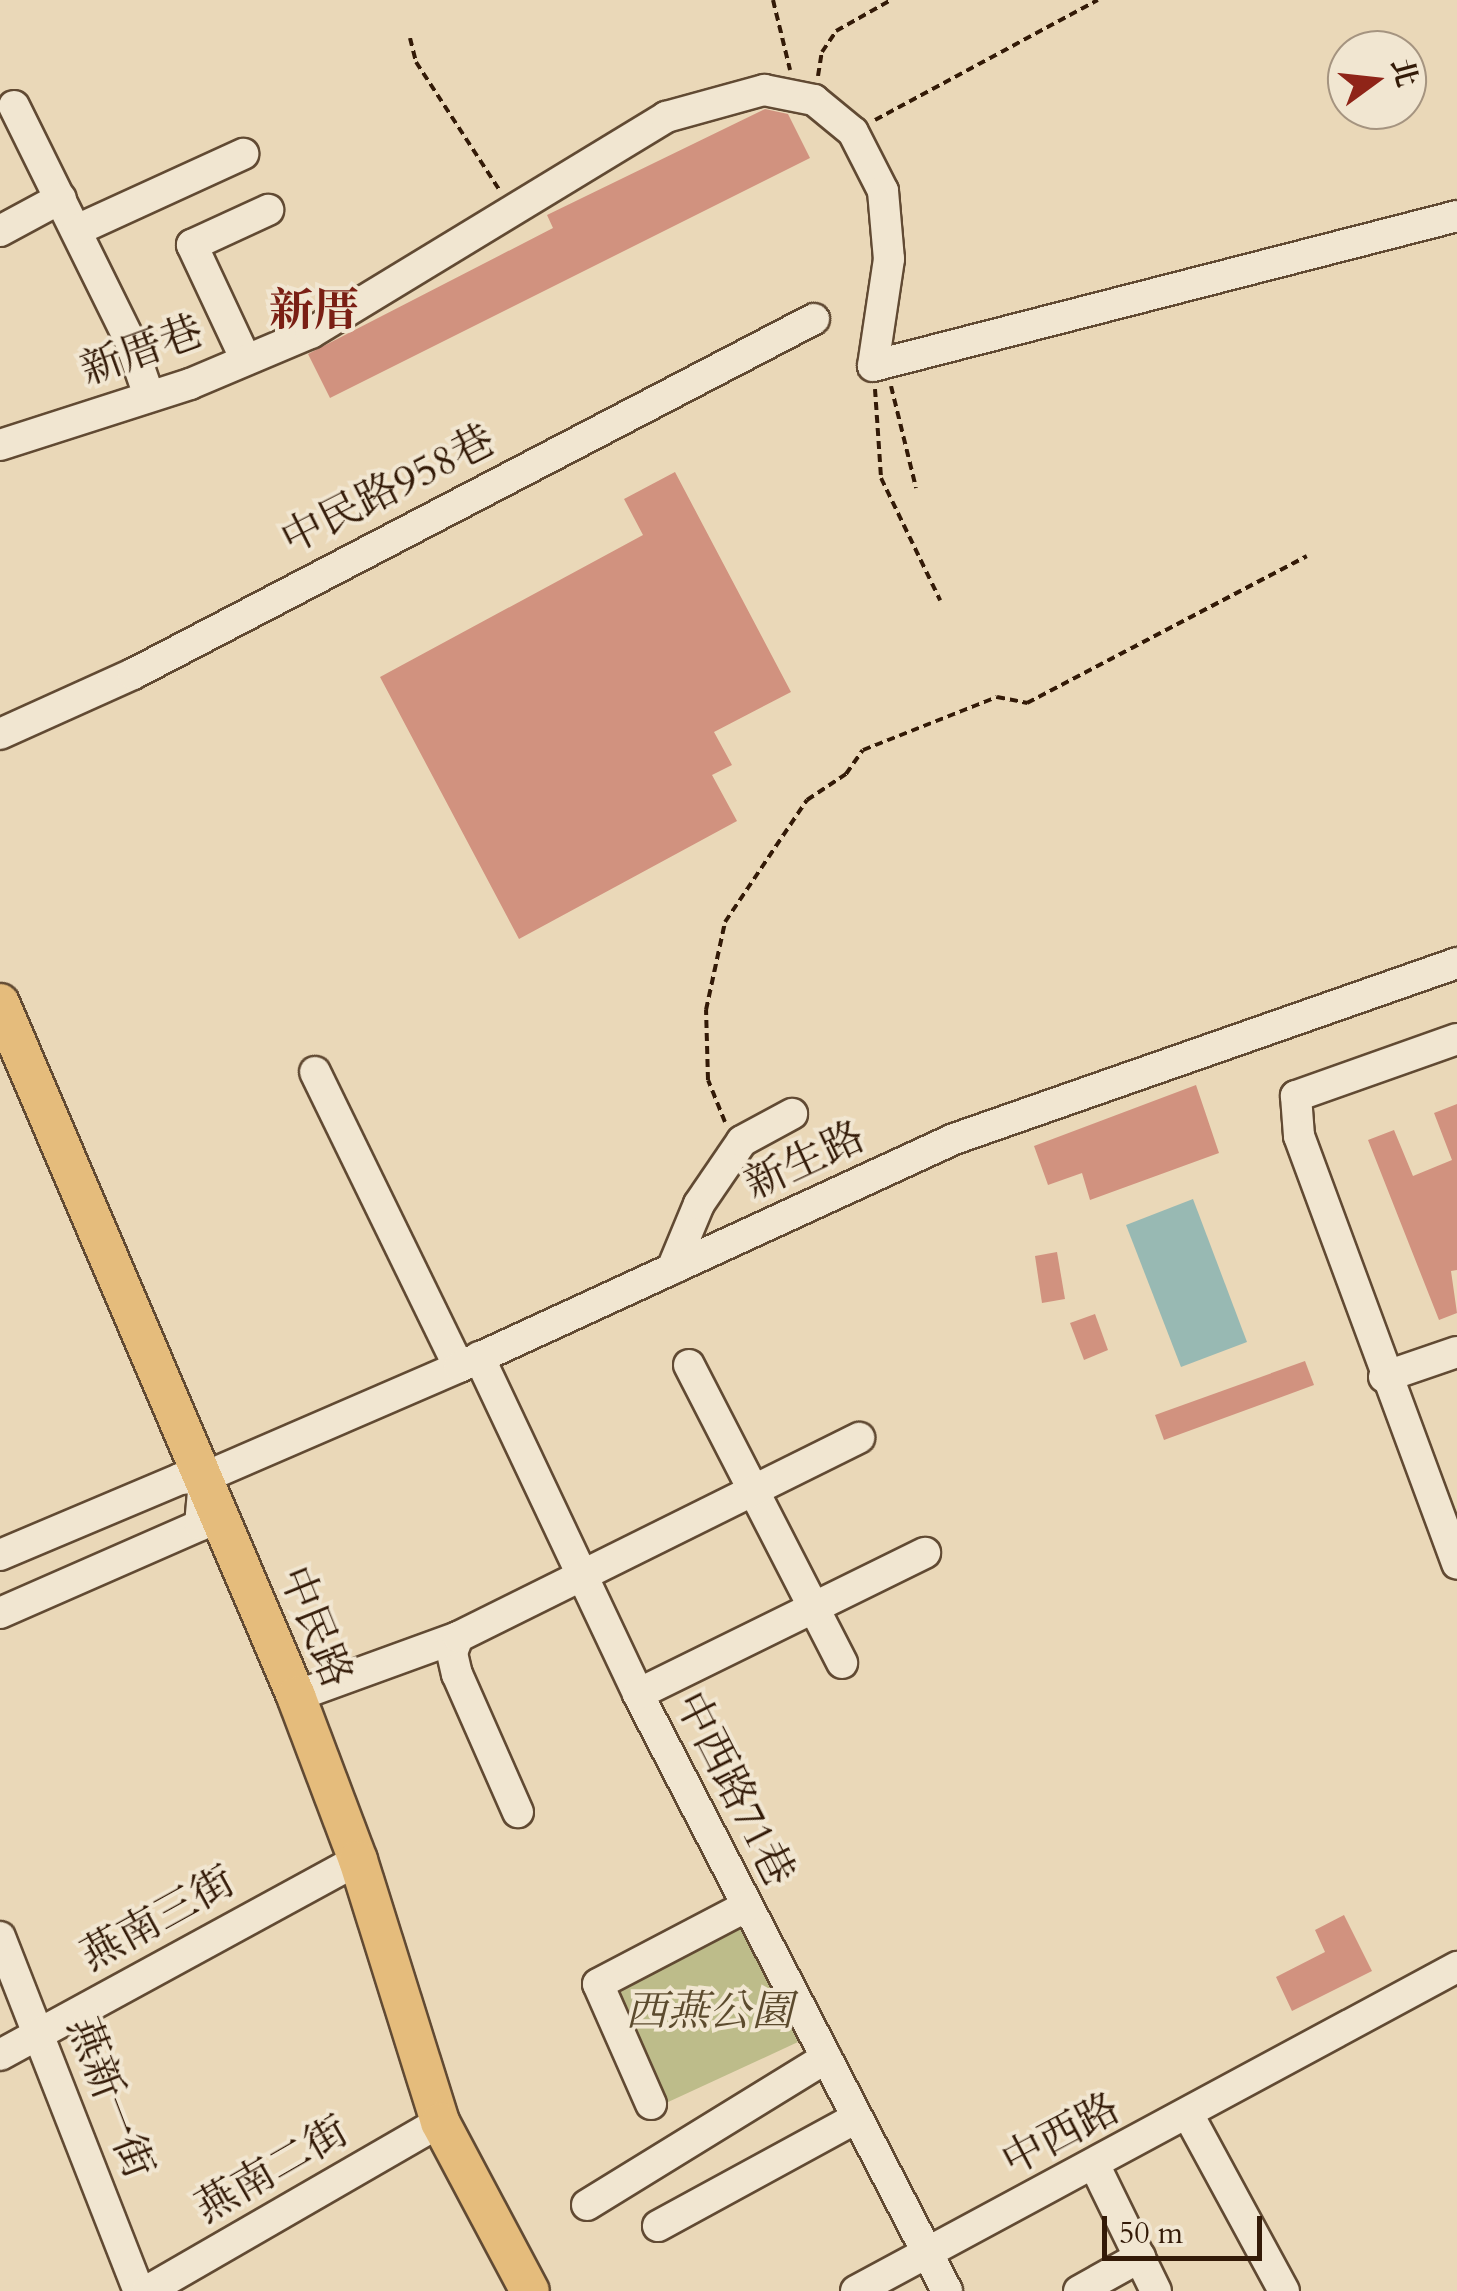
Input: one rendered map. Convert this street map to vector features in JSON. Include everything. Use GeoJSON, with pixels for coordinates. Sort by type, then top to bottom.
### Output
{"type":"FeatureCollection","features":[{"type":"Feature","properties":{"kind":"main road","name":"中民路"},"geometry":{"type":"LineString","coordinates":[[0,1003],[7,1067],[192,1478],[296,1696],[431,2128],[505,2291]]}},
{"type":"Feature","properties":{"kind":"main road","name":"中民路"},"geometry":{"type":"LineString","coordinates":[[192,1478],[200,1525],[348,1865]]}},
{"type":"Feature","properties":{"kind":"main road","name":"中民路"},"geometry":{"type":"LineString","coordinates":[[431,2128],[530,2291]]}},
{"type":"Feature","properties":{"kind":"street","name":"新厝巷"},"geometry":{"type":"LineString","coordinates":[[0,445],[149,396],[310,333],[666,117],[764,90],[805,97]]}},
{"type":"Feature","properties":{"kind":"street"},"geometry":{"type":"LineString","coordinates":[[805,97],[853,132],[883,191],[890,228],[879,365],[1457,216]]}},
{"type":"Feature","properties":{"kind":"street"},"geometry":{"type":"LineString","coordinates":[[14,106],[77,230],[149,396]]}},
{"type":"Feature","properties":{"kind":"street"},"geometry":{"type":"LineString","coordinates":[[77,230],[242,154]]}},
{"type":"Feature","properties":{"kind":"street"},"geometry":{"type":"LineString","coordinates":[[0,231],[61,198]]}},
{"type":"Feature","properties":{"kind":"street"},"geometry":{"type":"LineString","coordinates":[[245,358],[192,245],[268,210]]}},
{"type":"Feature","properties":{"kind":"street","name":"中民路958巷"},"geometry":{"type":"LineString","coordinates":[[0,734],[133,674],[814,319]]}},
{"type":"Feature","properties":{"kind":"street","name":"新生路"},"geometry":{"type":"LineString","coordinates":[[0,1556],[469,1362],[954,1139],[1457,963]]}},
{"type":"Feature","properties":{"kind":"street"},"geometry":{"type":"LineString","coordinates":[[1457,1040],[1296,1096],[1299,1136],[1384,1377],[1457,1564]]}},
{"type":"Feature","properties":{"kind":"street","name":"中西路71巷"},"geometry":{"type":"LineString","coordinates":[[314,1072],[584,1572],[638,1694],[948,2291]]}},
{"type":"Feature","properties":{"kind":"street"},"geometry":{"type":"LineString","coordinates":[[672,1269],[699,1204],[742,1140],[792,1114]]}},
{"type":"Feature","properties":{"kind":"street"},"geometry":{"type":"LineString","coordinates":[[1384,1377],[1457,1352]]}},
{"type":"Feature","properties":{"kind":"street"},"geometry":{"type":"LineString","coordinates":[[690,1365],[842,1662]]}},
{"type":"Feature","properties":{"kind":"street"},"geometry":{"type":"LineString","coordinates":[[296,1696],[458,1637],[859,1438]]}},
{"type":"Feature","properties":{"kind":"street"},"geometry":{"type":"LineString","coordinates":[[0,1613],[200,1525]]}},
{"type":"Feature","properties":{"kind":"street"},"geometry":{"type":"LineString","coordinates":[[638,1694],[812,1604],[925,1553]]}},
{"type":"Feature","properties":{"kind":"street"},"geometry":{"type":"LineString","coordinates":[[458,1637],[452,1653],[458,1674],[518,1812]]}},
{"type":"Feature","properties":{"kind":"street","name":"燕南三街"},"geometry":{"type":"LineString","coordinates":[[0,2055],[348,1865]]}},
{"type":"Feature","properties":{"kind":"street"},"geometry":{"type":"LineString","coordinates":[[651,2104],[598,1984],[747,1906]]}},
{"type":"Feature","properties":{"kind":"street","name":"燕新一街"},"geometry":{"type":"LineString","coordinates":[[0,1937],[143,2291]]}},
{"type":"Feature","properties":{"kind":"street","name":"中西路"},"geometry":{"type":"LineString","coordinates":[[856,2291],[1305,2054],[1457,1968]]}},
{"type":"Feature","properties":{"kind":"street"},"geometry":{"type":"LineString","coordinates":[[588,2205],[826,2058]]}},
{"type":"Feature","properties":{"kind":"street"},"geometry":{"type":"LineString","coordinates":[[1189,2116],[1284,2291]]}},
{"type":"Feature","properties":{"kind":"street"},"geometry":{"type":"LineString","coordinates":[[658,2226],[856,2118]]}},
{"type":"Feature","properties":{"kind":"street","name":"燕南二街"},"geometry":{"type":"LineString","coordinates":[[143,2291],[431,2128]]}},
{"type":"Feature","properties":{"kind":"street"},"geometry":{"type":"LineString","coordinates":[[1095,2166],[1156,2291]]}},
{"type":"Feature","properties":{"kind":"street"},"geometry":{"type":"LineString","coordinates":[[1079,2291],[1140,2257]]}},
{"type":"Feature","properties":{"kind":"path"},"geometry":{"type":"LineString","coordinates":[[774,0],[805,97]]}},
{"type":"Feature","properties":{"kind":"path"},"geometry":{"type":"LineString","coordinates":[[805,97],[822,52],[836,31],[891,0]]}},
{"type":"Feature","properties":{"kind":"path"},"geometry":{"type":"LineString","coordinates":[[853,132],[1098,0]]}},
{"type":"Feature","properties":{"kind":"path"},"geometry":{"type":"LineString","coordinates":[[410,38],[416,62],[514,212]]}},
{"type":"Feature","properties":{"kind":"path"},"geometry":{"type":"LineString","coordinates":[[879,365],[916,488]]}},
{"type":"Feature","properties":{"kind":"path"},"geometry":{"type":"LineString","coordinates":[[879,365],[881,478],[940,600]]}},
{"type":"Feature","properties":{"kind":"path"},"geometry":{"type":"LineString","coordinates":[[742,1140],[721,1118],[708,1080],[706,1010],[725,922],[807,800],[846,774],[863,750],[996,697],[1027,703],[1307,556]]}},
{"type":"Feature","properties":{"kind":"green space","name":"西燕公園"},"geometry":{"type":"Polygon","coordinates":[[[741,1924],[798,2042],[666,2103],[611,1988],[741,1924]]]}},
{"type":"Feature","properties":{"kind":"water"},"geometry":{"type":"Polygon","coordinates":[[[1193,1199],[1247,1342],[1181,1367],[1126,1225],[1193,1199]]]}},
{"type":"Feature","properties":{"kind":"building"},"geometry":{"type":"Polygon","coordinates":[[[765,109],[788,114],[810,158],[330,398],[308,354],[553,228],[547,215],[765,109]]]}},
{"type":"Feature","properties":{"kind":"building"},"geometry":{"type":"Polygon","coordinates":[[[675,472],[791,692],[714,732],[732,765],[712,775],[737,821],[519,939],[380,677],[643,535],[624,499],[675,472]]]}},
{"type":"Feature","properties":{"kind":"building"},"geometry":{"type":"Polygon","coordinates":[[[1196,1085],[1219,1153],[1090,1200],[1082,1173],[1048,1185],[1034,1146],[1196,1085]]]}},
{"type":"Feature","properties":{"kind":"building"},"geometry":{"type":"Polygon","coordinates":[[[1457,1104],[1457,1270],[1451,1271],[1457,1313],[1439,1320],[1368,1140],[1394,1130],[1413,1176],[1452,1160],[1434,1113],[1457,1104]]]}},
{"type":"Feature","properties":{"kind":"building"},"geometry":{"type":"Polygon","coordinates":[[[1057,1252],[1065,1299],[1042,1303],[1035,1256],[1057,1252]]]}},
{"type":"Feature","properties":{"kind":"building"},"geometry":{"type":"Polygon","coordinates":[[[1095,1314],[1108,1350],[1084,1360],[1070,1323],[1095,1314]]]}},
{"type":"Feature","properties":{"kind":"building"},"geometry":{"type":"Polygon","coordinates":[[[1305,1361],[1314,1385],[1164,1440],[1155,1415],[1305,1361]]]}},
{"type":"Feature","properties":{"kind":"building"},"geometry":{"type":"Polygon","coordinates":[[[1344,1915],[1372,1971],[1292,2011],[1276,1977],[1325,1952],[1315,1930],[1344,1915]]]}},
{"type":"Feature","properties":{"kind":"district","name":"新厝"},"geometry":{"type":"Point","coordinates":[314,311]}}]}
